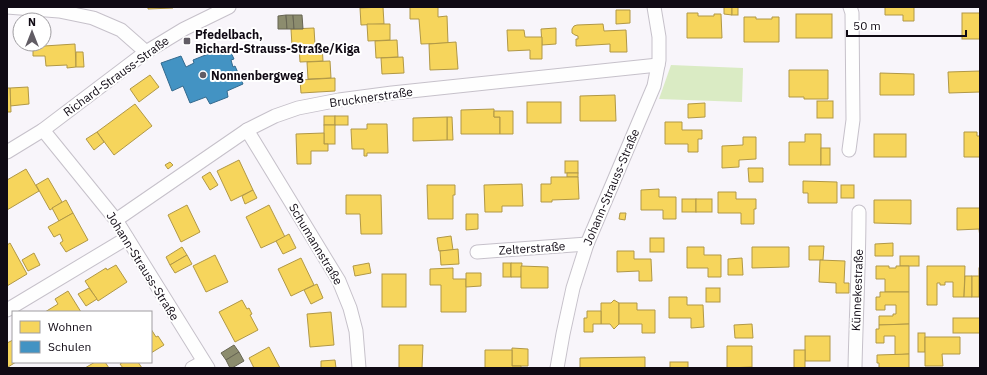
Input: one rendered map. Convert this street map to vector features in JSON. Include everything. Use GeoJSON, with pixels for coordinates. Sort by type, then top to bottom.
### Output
{"type":"FeatureCollection","features":[{"type":"Feature","properties":{"kind":"street"},"geometry":{"type":"LineString","coordinates":[[7,7],[59,11],[93,18],[121,30],[146,52]]}},
{"type":"Feature","properties":{"kind":"street","name":"Richard-Strauss-Straße"},"geometry":{"type":"LineString","coordinates":[[7,152],[43,130],[146,52],[184,29],[229,7]]}},
{"type":"Feature","properties":{"kind":"street","name":"Johann-Strauss-Straße"},"geometry":{"type":"LineString","coordinates":[[557,368],[572,288],[587,244],[654,86],[658,66],[659,37],[654,7]]}},
{"type":"Feature","properties":{"kind":"street"},"geometry":{"type":"LineString","coordinates":[[849,150],[853,120],[852,13],[850,7]]}},
{"type":"Feature","properties":{"kind":"street","name":"Brucknerstraße"},"geometry":{"type":"LineString","coordinates":[[116,220],[247,130],[275,116],[298,108],[339,100],[400,92],[658,66]]}},
{"type":"Feature","properties":{"kind":"street","name":"Johann-Strauss-Straße"},"geometry":{"type":"LineString","coordinates":[[43,130],[116,220],[201,366]]}},
{"type":"Feature","properties":{"kind":"street","name":"Schumannstraße"},"geometry":{"type":"LineString","coordinates":[[247,130],[339,281],[350,308],[356,331],[359,368]]}},
{"type":"Feature","properties":{"kind":"street","name":"Künnekestraße"},"geometry":{"type":"LineString","coordinates":[[855,368],[859,259],[859,212]]}},
{"type":"Feature","properties":{"kind":"street"},"geometry":{"type":"LineString","coordinates":[[7,310],[127,238]]}},
{"type":"Feature","properties":{"kind":"street","name":"Zelterstraße"},"geometry":{"type":"LineString","coordinates":[[477,252],[587,244]]}},
{"type":"Feature","properties":{"kind":"green space"},"geometry":{"type":"Polygon","coordinates":[[[671,65],[743,68],[742,102],[659,99],[671,65]]]}},
{"type":"Feature","properties":{"kind":"building: Wohnen"},"geometry":{"type":"Polygon","coordinates":[[[148,7],[173,7],[173,8],[148,9],[148,7]]]}},
{"type":"Feature","properties":{"kind":"building: Wohnen"},"geometry":{"type":"Polygon","coordinates":[[[383,7],[384,24],[361,25],[360,8],[383,7]]]}},
{"type":"Feature","properties":{"kind":"building: Wohnen"},"geometry":{"type":"Polygon","coordinates":[[[410,7],[438,7],[438,17],[447,16],[448,43],[421,44],[419,19],[410,19],[410,7]]]}},
{"type":"Feature","properties":{"kind":"building: Wohnen"},"geometry":{"type":"Polygon","coordinates":[[[724,7],[732,7],[732,15],[724,14],[724,7]]]}},
{"type":"Feature","properties":{"kind":"building: Wohnen"},"geometry":{"type":"Polygon","coordinates":[[[732,7],[738,7],[738,15],[732,15],[732,7]]]}},
{"type":"Feature","properties":{"kind":"building: Wohnen"},"geometry":{"type":"Polygon","coordinates":[[[885,7],[914,7],[914,21],[903,21],[903,15],[885,15],[885,7]]]}},
{"type":"Feature","properties":{"kind":"building: Wohnen"},"geometry":{"type":"Polygon","coordinates":[[[616,10],[630,10],[630,23],[616,24],[616,10]]]}},
{"type":"Feature","properties":{"kind":"building: Wohnen"},"geometry":{"type":"Polygon","coordinates":[[[687,13],[698,13],[698,16],[714,16],[714,14],[721,14],[722,38],[687,38],[687,13]]]}},
{"type":"Feature","properties":{"kind":"building: Wohnen"},"geometry":{"type":"Polygon","coordinates":[[[962,13],[980,13],[980,39],[962,39],[962,13]]]}},
{"type":"Feature","properties":{"kind":"building: Wohnen"},"geometry":{"type":"Polygon","coordinates":[[[796,14],[832,14],[832,38],[796,38],[796,14]]]}},
{"type":"Feature","properties":{"kind":"building: Wohnen"},"geometry":{"type":"Polygon","coordinates":[[[744,17],[772,19],[772,17],[779,17],[779,42],[744,42],[744,17]]]}},
{"type":"Feature","properties":{"kind":"building: Wohnen"},"geometry":{"type":"Polygon","coordinates":[[[367,24],[390,24],[390,40],[368,41],[367,24]]]}},
{"type":"Feature","properties":{"kind":"building: Wohnen"},"geometry":{"type":"Polygon","coordinates":[[[603,24],[604,31],[626,30],[627,52],[610,52],[610,44],[576,46],[576,39],[578,39],[578,36],[572,33],[574,26],[603,24]]]}},
{"type":"Feature","properties":{"kind":"building: Wohnen"},"geometry":{"type":"Polygon","coordinates":[[[314,28],[315,45],[292,46],[291,29],[314,28]]]}},
{"type":"Feature","properties":{"kind":"building: Wohnen"},"geometry":{"type":"Polygon","coordinates":[[[556,28],[556,44],[542,45],[541,29],[556,28]]]}},
{"type":"Feature","properties":{"kind":"building: Wohnen"},"geometry":{"type":"Polygon","coordinates":[[[507,30],[524,30],[525,37],[542,37],[542,59],[530,59],[530,50],[508,51],[507,30]]]}},
{"type":"Feature","properties":{"kind":"building: Wohnen"},"geometry":{"type":"Polygon","coordinates":[[[397,40],[398,57],[376,58],[375,41],[397,40]]]}},
{"type":"Feature","properties":{"kind":"building: Wohnen"},"geometry":{"type":"Polygon","coordinates":[[[456,42],[458,69],[430,70],[429,44],[456,42]]]}},
{"type":"Feature","properties":{"kind":"building: Wohnen"},"geometry":{"type":"Polygon","coordinates":[[[75,44],[76,67],[67,68],[67,65],[46,66],[45,56],[33,56],[33,52],[52,52],[52,45],[75,44]]]}},
{"type":"Feature","properties":{"kind":"building: Wohnen"},"geometry":{"type":"Polygon","coordinates":[[[322,45],[323,61],[300,62],[299,46],[322,45]]]}},
{"type":"Feature","properties":{"kind":"building: Wohnen"},"geometry":{"type":"Polygon","coordinates":[[[76,52],[83,52],[84,67],[76,67],[76,52]]]}},
{"type":"Feature","properties":{"kind":"building: Wohnen"},"geometry":{"type":"Polygon","coordinates":[[[403,57],[404,73],[382,74],[381,58],[403,57]]]}},
{"type":"Feature","properties":{"kind":"building: Wohnen"},"geometry":{"type":"Polygon","coordinates":[[[330,61],[331,78],[308,79],[307,62],[330,61]]]}},
{"type":"Feature","properties":{"kind":"building: Wohnen"},"geometry":{"type":"Polygon","coordinates":[[[789,70],[828,70],[828,99],[804,99],[804,97],[789,97],[789,70]]]}},
{"type":"Feature","properties":{"kind":"building: Wohnen"},"geometry":{"type":"Polygon","coordinates":[[[980,71],[980,92],[949,93],[948,72],[980,71]]]}},
{"type":"Feature","properties":{"kind":"building: Wohnen"},"geometry":{"type":"Polygon","coordinates":[[[880,73],[914,74],[914,95],[880,95],[880,73]]]}},
{"type":"Feature","properties":{"kind":"building: Wohnen"},"geometry":{"type":"Polygon","coordinates":[[[150,75],[159,87],[139,102],[130,89],[150,75]]]}},
{"type":"Feature","properties":{"kind":"building: Wohnen"},"geometry":{"type":"Polygon","coordinates":[[[335,78],[335,91],[301,93],[300,80],[335,78]]]}},
{"type":"Feature","properties":{"kind":"building: Wohnen"},"geometry":{"type":"Polygon","coordinates":[[[28,87],[29,104],[10,106],[10,88],[28,87]]]}},
{"type":"Feature","properties":{"kind":"building: Wohnen"},"geometry":{"type":"Polygon","coordinates":[[[7,88],[10,88],[11,112],[7,112],[7,88]]]}},
{"type":"Feature","properties":{"kind":"building: Wohnen"},"geometry":{"type":"Polygon","coordinates":[[[615,95],[616,121],[580,121],[580,96],[615,95]]]}},
{"type":"Feature","properties":{"kind":"building: Wohnen"},"geometry":{"type":"Polygon","coordinates":[[[817,101],[833,101],[833,118],[817,118],[817,101]]]}},
{"type":"Feature","properties":{"kind":"building: Wohnen"},"geometry":{"type":"Polygon","coordinates":[[[527,102],[561,102],[561,123],[527,123],[527,102]]]}},
{"type":"Feature","properties":{"kind":"building: Wohnen"},"geometry":{"type":"Polygon","coordinates":[[[705,103],[705,117],[688,118],[688,104],[705,103]]]}},
{"type":"Feature","properties":{"kind":"building: Wohnen"},"geometry":{"type":"Polygon","coordinates":[[[135,104],[152,126],[114,155],[97,132],[135,104]]]}},
{"type":"Feature","properties":{"kind":"building: Wohnen"},"geometry":{"type":"Polygon","coordinates":[[[494,109],[494,117],[500,117],[500,134],[461,134],[461,110],[494,109]]]}},
{"type":"Feature","properties":{"kind":"building: Wohnen"},"geometry":{"type":"Polygon","coordinates":[[[494,111],[513,111],[513,134],[500,134],[500,117],[494,117],[494,111]]]}},
{"type":"Feature","properties":{"kind":"building: Wohnen"},"geometry":{"type":"Polygon","coordinates":[[[324,116],[335,116],[335,125],[324,125],[324,116]]]}},
{"type":"Feature","properties":{"kind":"building: Wohnen"},"geometry":{"type":"Polygon","coordinates":[[[335,116],[348,116],[348,125],[335,125],[335,116]]]}},
{"type":"Feature","properties":{"kind":"building: Wohnen"},"geometry":{"type":"Polygon","coordinates":[[[447,117],[452,117],[453,140],[447,140],[447,117]]]}},
{"type":"Feature","properties":{"kind":"building: Wohnen"},"geometry":{"type":"Polygon","coordinates":[[[447,117],[447,140],[413,141],[413,118],[447,117]]]}},
{"type":"Feature","properties":{"kind":"building: Wohnen"},"geometry":{"type":"Polygon","coordinates":[[[665,122],[682,122],[682,130],[702,130],[702,139],[698,139],[698,152],[688,152],[688,144],[665,144],[665,122]]]}},
{"type":"Feature","properties":{"kind":"building: Wohnen"},"geometry":{"type":"Polygon","coordinates":[[[367,124],[387,124],[388,153],[367,153],[367,156],[364,156],[364,149],[352,149],[351,129],[367,129],[367,124]]]}},
{"type":"Feature","properties":{"kind":"building: Wohnen"},"geometry":{"type":"Polygon","coordinates":[[[324,125],[335,125],[335,144],[324,144],[324,125]]]}},
{"type":"Feature","properties":{"kind":"building: Wohnen"},"geometry":{"type":"Polygon","coordinates":[[[97,132],[104,142],[94,150],[86,139],[97,132]]]}},
{"type":"Feature","properties":{"kind":"building: Wohnen"},"geometry":{"type":"Polygon","coordinates":[[[964,132],[977,132],[977,136],[980,136],[980,157],[964,157],[964,132]]]}},
{"type":"Feature","properties":{"kind":"building: Wohnen"},"geometry":{"type":"Polygon","coordinates":[[[324,133],[324,144],[328,144],[328,151],[311,151],[311,164],[297,164],[296,134],[324,133]]]}},
{"type":"Feature","properties":{"kind":"building: Wohnen"},"geometry":{"type":"Polygon","coordinates":[[[805,134],[821,134],[821,165],[789,165],[789,142],[805,142],[805,134]]]}},
{"type":"Feature","properties":{"kind":"building: Wohnen"},"geometry":{"type":"Polygon","coordinates":[[[874,134],[906,134],[906,157],[874,157],[874,134]]]}},
{"type":"Feature","properties":{"kind":"building: Wohnen"},"geometry":{"type":"Polygon","coordinates":[[[743,137],[756,137],[756,159],[739,160],[739,167],[722,168],[722,146],[743,145],[743,137]]]}},
{"type":"Feature","properties":{"kind":"building: Wohnen"},"geometry":{"type":"Polygon","coordinates":[[[821,148],[830,148],[830,165],[821,165],[821,148]]]}},
{"type":"Feature","properties":{"kind":"building: Wohnen"},"geometry":{"type":"Polygon","coordinates":[[[239,160],[253,190],[231,201],[217,171],[239,160]]]}},
{"type":"Feature","properties":{"kind":"building: Wohnen"},"geometry":{"type":"Polygon","coordinates":[[[565,161],[578,161],[578,173],[565,173],[565,161]]]}},
{"type":"Feature","properties":{"kind":"building: Wohnen"},"geometry":{"type":"Polygon","coordinates":[[[170,162],[173,165],[168,169],[165,165],[170,162]]]}},
{"type":"Feature","properties":{"kind":"building: Wohnen"},"geometry":{"type":"Polygon","coordinates":[[[748,168],[763,168],[763,182],[749,182],[748,168]]]}},
{"type":"Feature","properties":{"kind":"building: Wohnen"},"geometry":{"type":"Polygon","coordinates":[[[26,169],[39,191],[7,210],[7,180],[26,169]]]}},
{"type":"Feature","properties":{"kind":"building: Wohnen"},"geometry":{"type":"Polygon","coordinates":[[[210,172],[218,185],[210,190],[202,177],[210,172]]]}},
{"type":"Feature","properties":{"kind":"building: Wohnen"},"geometry":{"type":"Polygon","coordinates":[[[567,173],[578,173],[578,177],[567,177],[567,173]]]}},
{"type":"Feature","properties":{"kind":"building: Wohnen"},"geometry":{"type":"Polygon","coordinates":[[[551,177],[578,177],[579,199],[541,202],[541,184],[551,184],[551,177]]]}},
{"type":"Feature","properties":{"kind":"building: Wohnen"},"geometry":{"type":"Polygon","coordinates":[[[48,178],[62,202],[50,210],[36,185],[48,178]]]}},
{"type":"Feature","properties":{"kind":"building: Wohnen"},"geometry":{"type":"Polygon","coordinates":[[[803,181],[837,182],[837,203],[808,203],[808,193],[803,193],[803,181]]]}},
{"type":"Feature","properties":{"kind":"building: Wohnen"},"geometry":{"type":"Polygon","coordinates":[[[522,184],[523,206],[502,206],[502,212],[485,212],[484,185],[522,184]]]}},
{"type":"Feature","properties":{"kind":"building: Wohnen"},"geometry":{"type":"Polygon","coordinates":[[[427,185],[455,185],[455,195],[453,195],[453,219],[428,219],[427,185]]]}},
{"type":"Feature","properties":{"kind":"building: Wohnen"},"geometry":{"type":"Polygon","coordinates":[[[841,185],[854,185],[854,198],[841,198],[841,185]]]}},
{"type":"Feature","properties":{"kind":"building: Wohnen"},"geometry":{"type":"Polygon","coordinates":[[[659,189],[659,197],[676,197],[676,219],[663,219],[663,210],[641,210],[641,190],[659,189]]]}},
{"type":"Feature","properties":{"kind":"building: Wohnen"},"geometry":{"type":"Polygon","coordinates":[[[253,190],[257,198],[245,204],[242,196],[253,190]]]}},
{"type":"Feature","properties":{"kind":"building: Wohnen"},"geometry":{"type":"Polygon","coordinates":[[[718,192],[736,192],[736,199],[756,199],[754,224],[741,224],[741,213],[718,213],[718,192]]]}},
{"type":"Feature","properties":{"kind":"building: Wohnen"},"geometry":{"type":"Polygon","coordinates":[[[346,195],[381,195],[382,234],[361,234],[360,214],[346,214],[346,195]]]}},
{"type":"Feature","properties":{"kind":"building: Wohnen"},"geometry":{"type":"Polygon","coordinates":[[[682,199],[696,199],[696,212],[682,212],[682,199]]]}},
{"type":"Feature","properties":{"kind":"building: Wohnen"},"geometry":{"type":"Polygon","coordinates":[[[696,199],[712,199],[712,212],[696,212],[696,199]]]}},
{"type":"Feature","properties":{"kind":"building: Wohnen"},"geometry":{"type":"Polygon","coordinates":[[[66,200],[73,213],[59,221],[52,208],[66,200]]]}},
{"type":"Feature","properties":{"kind":"building: Wohnen"},"geometry":{"type":"Polygon","coordinates":[[[874,200],[911,200],[911,224],[874,223],[874,200]]]}},
{"type":"Feature","properties":{"kind":"building: Wohnen"},"geometry":{"type":"Polygon","coordinates":[[[187,205],[200,232],[181,242],[168,215],[187,205]]]}},
{"type":"Feature","properties":{"kind":"building: Wohnen"},"geometry":{"type":"Polygon","coordinates":[[[269,205],[285,237],[261,248],[246,217],[269,205]]]}},
{"type":"Feature","properties":{"kind":"building: Wohnen"},"geometry":{"type":"Polygon","coordinates":[[[957,208],[980,208],[980,238],[979,229],[957,230],[957,208]]]}},
{"type":"Feature","properties":{"kind":"building: Wohnen"},"geometry":{"type":"Polygon","coordinates":[[[73,213],[88,240],[66,252],[60,243],[63,241],[60,234],[54,237],[48,227],[73,213]]]}},
{"type":"Feature","properties":{"kind":"building: Wohnen"},"geometry":{"type":"Polygon","coordinates":[[[620,213],[626,213],[625,220],[619,219],[620,213]]]}},
{"type":"Feature","properties":{"kind":"building: Wohnen"},"geometry":{"type":"Polygon","coordinates":[[[466,214],[478,214],[478,229],[466,230],[466,214]]]}},
{"type":"Feature","properties":{"kind":"building: Wohnen"},"geometry":{"type":"Polygon","coordinates":[[[289,234],[296,248],[283,254],[276,241],[289,234]]]}},
{"type":"Feature","properties":{"kind":"building: Wohnen"},"geometry":{"type":"Polygon","coordinates":[[[451,236],[453,250],[439,251],[437,238],[451,236]]]}},
{"type":"Feature","properties":{"kind":"building: Wohnen"},"geometry":{"type":"Polygon","coordinates":[[[650,238],[664,238],[664,252],[650,252],[650,238]]]}},
{"type":"Feature","properties":{"kind":"building: Wohnen"},"geometry":{"type":"Polygon","coordinates":[[[10,243],[27,274],[7,286],[7,245],[10,243]]]}},
{"type":"Feature","properties":{"kind":"building: Wohnen"},"geometry":{"type":"Polygon","coordinates":[[[893,243],[893,256],[875,256],[875,244],[893,243]]]}},
{"type":"Feature","properties":{"kind":"building: Wohnen"},"geometry":{"type":"Polygon","coordinates":[[[809,246],[824,246],[823,260],[809,260],[809,246]]]}},
{"type":"Feature","properties":{"kind":"building: Wohnen"},"geometry":{"type":"Polygon","coordinates":[[[182,247],[187,255],[170,265],[166,257],[182,247]]]}},
{"type":"Feature","properties":{"kind":"building: Wohnen"},"geometry":{"type":"Polygon","coordinates":[[[687,247],[704,247],[704,255],[721,255],[721,277],[708,277],[708,268],[687,268],[687,247]]]}},
{"type":"Feature","properties":{"kind":"building: Wohnen"},"geometry":{"type":"Polygon","coordinates":[[[752,247],[789,247],[789,267],[752,268],[752,247]]]}},
{"type":"Feature","properties":{"kind":"building: Wohnen"},"geometry":{"type":"Polygon","coordinates":[[[458,249],[459,264],[441,265],[440,251],[458,249]]]}},
{"type":"Feature","properties":{"kind":"building: Wohnen"},"geometry":{"type":"Polygon","coordinates":[[[617,251],[634,251],[634,259],[651,259],[652,281],[639,281],[639,271],[617,272],[617,251]]]}},
{"type":"Feature","properties":{"kind":"building: Wohnen"},"geometry":{"type":"Polygon","coordinates":[[[34,253],[40,265],[28,271],[22,260],[34,253]]]}},
{"type":"Feature","properties":{"kind":"building: Wohnen"},"geometry":{"type":"Polygon","coordinates":[[[187,255],[192,264],[175,273],[170,265],[187,255]]]}},
{"type":"Feature","properties":{"kind":"building: Wohnen"},"geometry":{"type":"Polygon","coordinates":[[[215,255],[228,282],[206,292],[193,266],[215,255]]]}},
{"type":"Feature","properties":{"kind":"building: Wohnen"},"geometry":{"type":"Polygon","coordinates":[[[900,256],[919,256],[919,266],[900,266],[900,256]]]}},
{"type":"Feature","properties":{"kind":"building: Wohnen"},"geometry":{"type":"Polygon","coordinates":[[[301,258],[314,285],[291,296],[278,269],[301,258]]]}},
{"type":"Feature","properties":{"kind":"building: Wohnen"},"geometry":{"type":"Polygon","coordinates":[[[742,258],[743,275],[728,275],[728,259],[742,258]]]}},
{"type":"Feature","properties":{"kind":"building: Wohnen"},"geometry":{"type":"Polygon","coordinates":[[[820,260],[845,261],[844,283],[849,283],[849,293],[836,293],[836,283],[819,282],[820,260]]]}},
{"type":"Feature","properties":{"kind":"building: Wohnen"},"geometry":{"type":"Polygon","coordinates":[[[369,263],[371,273],[355,276],[353,266],[369,263]]]}},
{"type":"Feature","properties":{"kind":"building: Wohnen"},"geometry":{"type":"Polygon","coordinates":[[[503,263],[511,263],[511,277],[503,277],[503,263]]]}},
{"type":"Feature","properties":{"kind":"building: Wohnen"},"geometry":{"type":"Polygon","coordinates":[[[511,263],[522,263],[521,277],[511,277],[511,263]]]}},
{"type":"Feature","properties":{"kind":"building: Wohnen"},"geometry":{"type":"Polygon","coordinates":[[[116,265],[127,282],[98,301],[85,281],[106,268],[107,270],[116,265]]]}},
{"type":"Feature","properties":{"kind":"building: Wohnen"},"geometry":{"type":"Polygon","coordinates":[[[521,266],[548,267],[548,288],[521,288],[521,266]]]}},
{"type":"Feature","properties":{"kind":"building: Wohnen"},"geometry":{"type":"Polygon","coordinates":[[[876,266],[889,266],[889,268],[896,268],[896,266],[909,266],[909,292],[885,292],[885,279],[876,279],[876,266]]]}},
{"type":"Feature","properties":{"kind":"building: Wohnen"},"geometry":{"type":"Polygon","coordinates":[[[927,266],[965,266],[964,297],[953,297],[953,282],[945,282],[945,285],[940,285],[940,283],[937,283],[937,305],[927,305],[927,266]]]}},
{"type":"Feature","properties":{"kind":"building: Wohnen"},"geometry":{"type":"Polygon","coordinates":[[[453,268],[453,279],[466,279],[466,312],[441,312],[441,285],[430,285],[430,269],[453,268]]]}},
{"type":"Feature","properties":{"kind":"building: Wohnen"},"geometry":{"type":"Polygon","coordinates":[[[980,268],[980,287],[979,287],[980,268]]]}},
{"type":"Feature","properties":{"kind":"building: Wohnen"},"geometry":{"type":"Polygon","coordinates":[[[466,273],[481,273],[481,286],[466,287],[466,273]]]}},
{"type":"Feature","properties":{"kind":"building: Wohnen"},"geometry":{"type":"Polygon","coordinates":[[[382,274],[406,274],[406,307],[382,307],[382,274]]]}},
{"type":"Feature","properties":{"kind":"building: Wohnen"},"geometry":{"type":"Polygon","coordinates":[[[965,276],[972,276],[972,297],[964,297],[965,276]]]}},
{"type":"Feature","properties":{"kind":"building: Wohnen"},"geometry":{"type":"Polygon","coordinates":[[[972,276],[979,276],[979,297],[972,297],[972,276]]]}},
{"type":"Feature","properties":{"kind":"building: Wohnen"},"geometry":{"type":"Polygon","coordinates":[[[317,284],[323,298],[311,304],[304,290],[317,284]]]}},
{"type":"Feature","properties":{"kind":"building: Wohnen"},"geometry":{"type":"Polygon","coordinates":[[[89,288],[97,299],[86,306],[78,294],[89,288]]]}},
{"type":"Feature","properties":{"kind":"building: Wohnen"},"geometry":{"type":"Polygon","coordinates":[[[706,288],[720,288],[720,302],[706,302],[706,288]]]}},
{"type":"Feature","properties":{"kind":"building: Wohnen"},"geometry":{"type":"Polygon","coordinates":[[[68,291],[80,311],[47,311],[58,304],[55,299],[68,291]]]}},
{"type":"Feature","properties":{"kind":"building: Wohnen"},"geometry":{"type":"Polygon","coordinates":[[[880,292],[909,292],[909,324],[879,325],[879,316],[893,316],[893,314],[896,314],[896,305],[885,305],[885,310],[876,310],[876,297],[880,297],[880,292]]]}},
{"type":"Feature","properties":{"kind":"building: Wohnen"},"geometry":{"type":"Polygon","coordinates":[[[669,297],[687,297],[687,305],[703,305],[704,327],[691,328],[691,318],[669,318],[669,297]]]}},
{"type":"Feature","properties":{"kind":"building: Wohnen"},"geometry":{"type":"Polygon","coordinates":[[[242,300],[247,309],[249,308],[252,314],[250,315],[258,330],[235,342],[219,312],[242,300]]]}},
{"type":"Feature","properties":{"kind":"building: Wohnen"},"geometry":{"type":"Polygon","coordinates":[[[614,300],[619,303],[619,324],[614,329],[610,324],[601,324],[601,303],[611,303],[614,300]]]}},
{"type":"Feature","properties":{"kind":"building: Wohnen"},"geometry":{"type":"Polygon","coordinates":[[[619,303],[637,303],[637,310],[655,310],[655,333],[642,333],[642,324],[619,324],[619,303]]]}},
{"type":"Feature","properties":{"kind":"building: Wohnen"},"geometry":{"type":"Polygon","coordinates":[[[587,311],[601,311],[601,324],[593,324],[593,332],[584,332],[584,318],[587,318],[587,311]]]}},
{"type":"Feature","properties":{"kind":"building: Wohnen"},"geometry":{"type":"Polygon","coordinates":[[[331,312],[334,345],[310,347],[307,314],[331,312]]]}},
{"type":"Feature","properties":{"kind":"building: Wohnen"},"geometry":{"type":"Polygon","coordinates":[[[953,318],[980,318],[980,333],[953,333],[953,318]]]}},
{"type":"Feature","properties":{"kind":"building: Wohnen"},"geometry":{"type":"Polygon","coordinates":[[[752,324],[753,338],[735,338],[734,325],[752,324]]]}},
{"type":"Feature","properties":{"kind":"building: Wohnen"},"geometry":{"type":"Polygon","coordinates":[[[909,324],[909,354],[895,355],[895,336],[884,336],[884,343],[876,343],[876,329],[879,329],[879,325],[909,324]]]}},
{"type":"Feature","properties":{"kind":"building: Wohnen"},"geometry":{"type":"Polygon","coordinates":[[[152,331],[156,337],[158,336],[164,345],[152,352],[152,331]]]}},
{"type":"Feature","properties":{"kind":"building: Wohnen"},"geometry":{"type":"Polygon","coordinates":[[[918,333],[925,333],[925,352],[918,352],[918,333]]]}},
{"type":"Feature","properties":{"kind":"building: Wohnen"},"geometry":{"type":"Polygon","coordinates":[[[805,336],[830,336],[830,361],[805,361],[805,336]]]}},
{"type":"Feature","properties":{"kind":"building: Wohnen"},"geometry":{"type":"Polygon","coordinates":[[[925,337],[960,337],[960,354],[942,354],[943,366],[925,366],[925,337]]]}},
{"type":"Feature","properties":{"kind":"building: Wohnen"},"geometry":{"type":"Polygon","coordinates":[[[12,340],[12,363],[14,363],[8,367],[7,366],[7,343],[12,340]]]}},
{"type":"Feature","properties":{"kind":"building: Wohnen"},"geometry":{"type":"Polygon","coordinates":[[[399,345],[423,345],[422,368],[399,368],[399,345]]]}},
{"type":"Feature","properties":{"kind":"building: Wohnen"},"geometry":{"type":"Polygon","coordinates":[[[727,346],[752,346],[752,367],[727,368],[727,346]]]}},
{"type":"Feature","properties":{"kind":"building: Wohnen"},"geometry":{"type":"Polygon","coordinates":[[[269,347],[280,368],[254,368],[249,358],[269,347]]]}},
{"type":"Feature","properties":{"kind":"building: Wohnen"},"geometry":{"type":"Polygon","coordinates":[[[512,348],[528,349],[528,366],[512,366],[512,348]]]}},
{"type":"Feature","properties":{"kind":"building: Wohnen"},"geometry":{"type":"Polygon","coordinates":[[[485,350],[512,350],[512,366],[521,366],[521,368],[485,368],[485,350]]]}},
{"type":"Feature","properties":{"kind":"building: Wohnen"},"geometry":{"type":"Polygon","coordinates":[[[794,350],[805,350],[805,368],[794,368],[794,350]]]}},
{"type":"Feature","properties":{"kind":"building: Wohnen"},"geometry":{"type":"Polygon","coordinates":[[[909,354],[909,368],[879,368],[879,363],[877,363],[877,355],[909,354]]]}},
{"type":"Feature","properties":{"kind":"building: Wohnen"},"geometry":{"type":"Polygon","coordinates":[[[645,357],[645,368],[580,368],[580,358],[645,357]]]}},
{"type":"Feature","properties":{"kind":"building: Wohnen"},"geometry":{"type":"Polygon","coordinates":[[[335,360],[336,368],[321,368],[321,361],[335,360]]]}},
{"type":"Feature","properties":{"kind":"building: Wohnen"},"geometry":{"type":"Polygon","coordinates":[[[670,362],[688,362],[688,368],[670,368],[670,362]]]}},
{"type":"Feature","properties":{"kind":"building: Wohnen"},"geometry":{"type":"Polygon","coordinates":[[[93,363],[106,363],[109,368],[85,368],[93,363]]]}},
{"type":"Feature","properties":{"kind":"building: Wohnen"},"geometry":{"type":"Polygon","coordinates":[[[139,363],[142,368],[123,368],[120,364],[139,363]]]}},
{"type":"Feature","properties":{"kind":"building: Schulen","name":"Nonnenbergweg"},"geometry":{"type":"Polygon","coordinates":[[[228,46],[234,59],[231,60],[233,67],[235,66],[243,84],[227,91],[228,97],[210,104],[206,97],[190,103],[183,86],[172,91],[161,63],[181,56],[186,67],[194,63],[193,60],[228,46]]]}},
{"type":"Feature","properties":{"kind":"building: Industrie"},"geometry":{"type":"Polygon","coordinates":[[[286,15],[287,29],[278,29],[278,16],[286,15]]]}},
{"type":"Feature","properties":{"kind":"building: Industrie"},"geometry":{"type":"Polygon","coordinates":[[[286,15],[293,15],[294,29],[287,29],[286,15]]]}},
{"type":"Feature","properties":{"kind":"building: Industrie"},"geometry":{"type":"Polygon","coordinates":[[[293,15],[302,15],[303,29],[294,29],[293,15]]]}},
{"type":"Feature","properties":{"kind":"building: Industrie"},"geometry":{"type":"Polygon","coordinates":[[[234,345],[239,352],[226,360],[221,353],[234,345]]]}},
{"type":"Feature","properties":{"kind":"building: Industrie"},"geometry":{"type":"Polygon","coordinates":[[[239,352],[244,361],[230,368],[226,360],[239,352]]]}},
{"type":"Feature","properties":{"kind":"place","name":"Pfedelbach, Richard-Strauss-Straße/Kiga"},"geometry":{"type":"Point","coordinates":[187,41]}},
{"type":"Feature","properties":{"kind":"place","name":"Nonnenbergweg"},"geometry":{"type":"Point","coordinates":[203,75]}}]}
